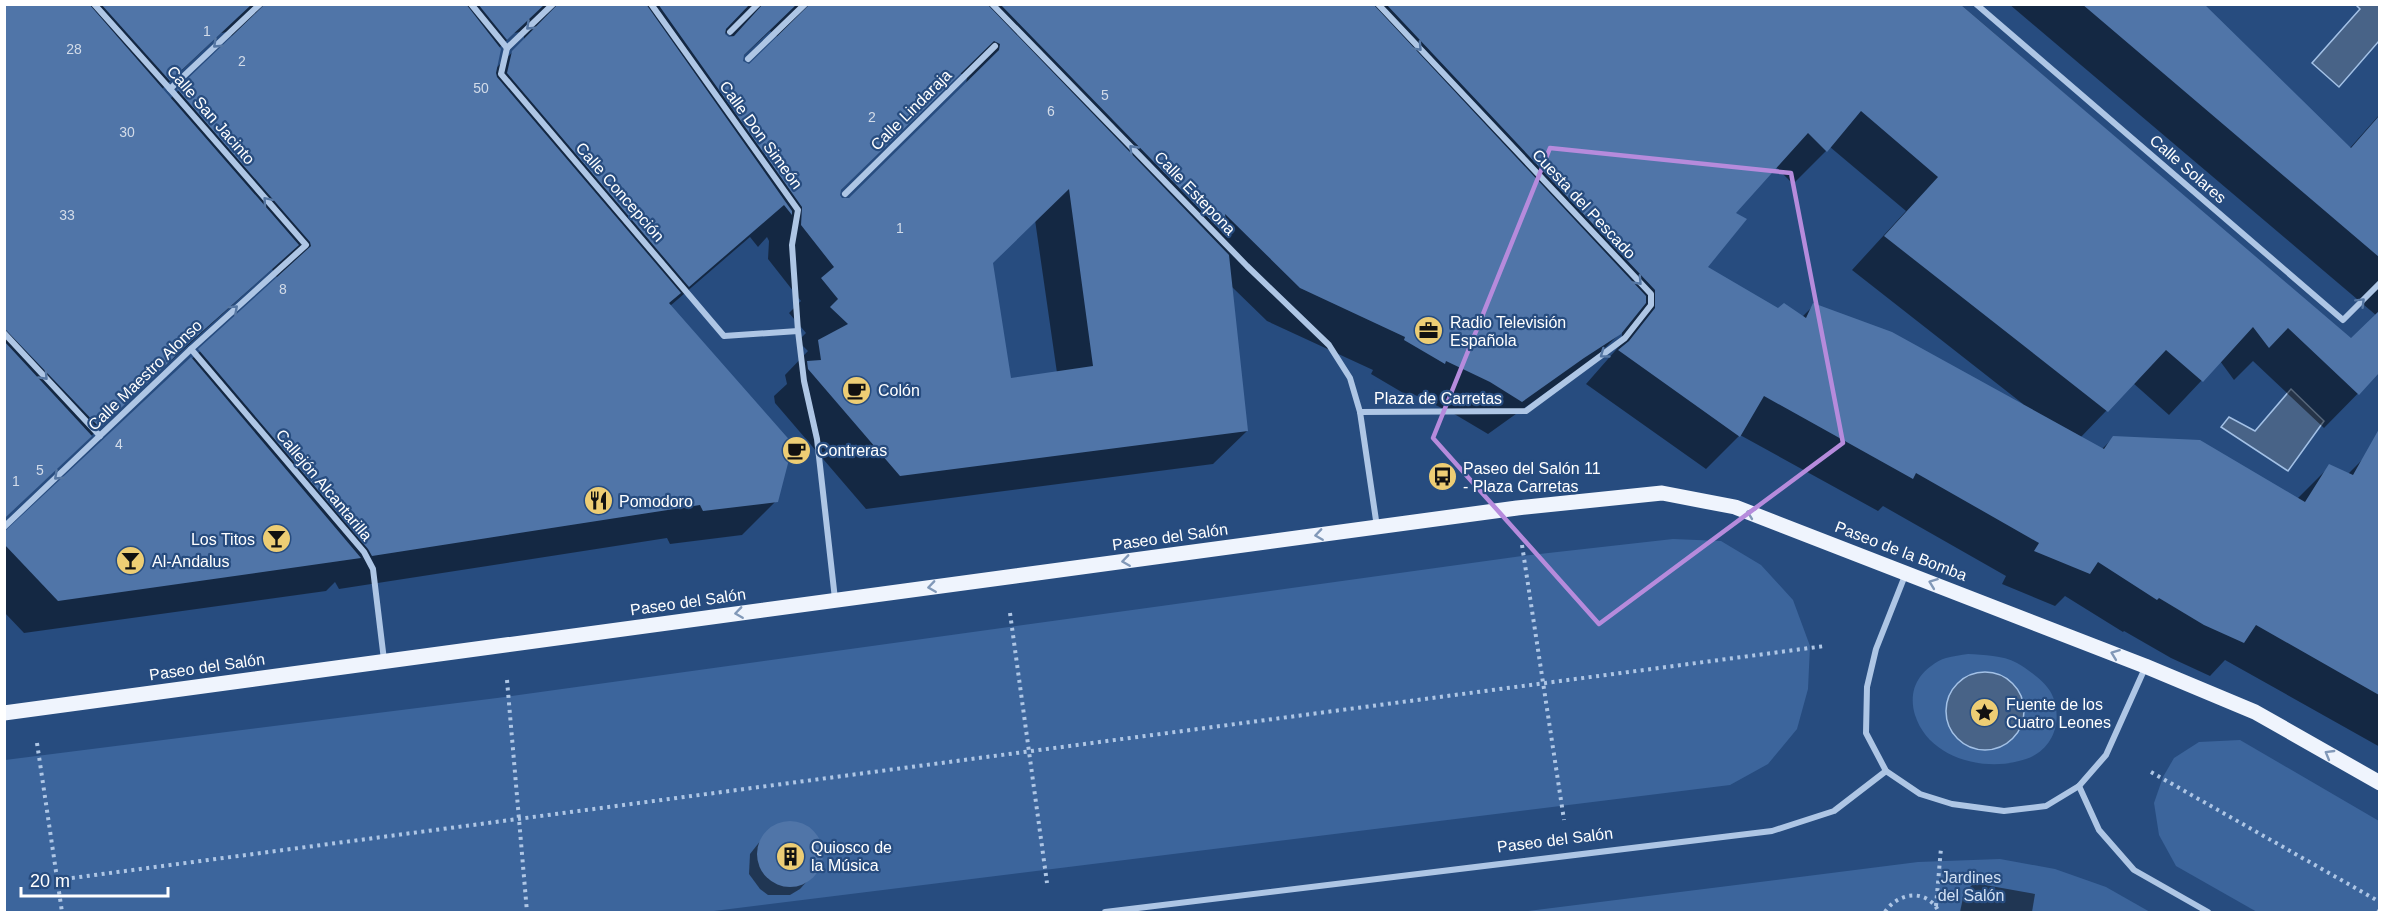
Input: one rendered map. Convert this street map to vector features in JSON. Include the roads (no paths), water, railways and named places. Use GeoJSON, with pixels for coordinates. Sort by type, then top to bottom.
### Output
{"type":"FeatureCollection","features":[{"type":"Feature","properties":{"kind":"main road","name":"Paseo de la Bomba"},"geometry":{"type":"LineString","coordinates":[[1377,528],[1517,508],[1662,493],[1735,507],[2145,666],[2255,712],[2379,783]]}},
{"type":"Feature","properties":{"kind":"main road","name":"Paseo del Salón"},"geometry":{"type":"LineString","coordinates":[[4,712],[1377,528]]}},
{"type":"Feature","properties":{"kind":"street","name":"Calle San Jacinto"},"geometry":{"type":"LineString","coordinates":[[93,4],[306,245]]}},
{"type":"Feature","properties":{"kind":"street"},"geometry":{"type":"LineString","coordinates":[[170,89],[260,4]]}},
{"type":"Feature","properties":{"kind":"street"},"geometry":{"type":"LineString","coordinates":[[471,4],[507,48],[553,4]]}},
{"type":"Feature","properties":{"kind":"street","name":"Calle Don Simeón"},"geometry":{"type":"LineString","coordinates":[[651,4],[798,210],[792,245],[798,331],[804,381],[817,440],[835,600]]}},
{"type":"Feature","properties":{"kind":"street"},"geometry":{"type":"LineString","coordinates":[[730,32],[758,4]]}},
{"type":"Feature","properties":{"kind":"street"},"geometry":{"type":"LineString","coordinates":[[748,59],[805,4]]}},
{"type":"Feature","properties":{"kind":"street","name":"Calle Estepona"},"geometry":{"type":"LineString","coordinates":[[992,4],[1247,266],[1329,345],[1350,378],[1360,412]]}},
{"type":"Feature","properties":{"kind":"street","name":"Cuesta del Pescado"},"geometry":{"type":"LineString","coordinates":[[1378,4],[1651,294],[1651,305],[1625,338],[1526,411]]}},
{"type":"Feature","properties":{"kind":"street","name":"Calle Solares"},"geometry":{"type":"LineString","coordinates":[[1976,4],[2343,320],[2379,283]]}},
{"type":"Feature","properties":{"kind":"street","name":"Calle Lindaraja"},"geometry":{"type":"LineString","coordinates":[[845,194],[996,46]]}},
{"type":"Feature","properties":{"kind":"street","name":"Calle Concepción"},"geometry":{"type":"LineString","coordinates":[[507,48],[501,74],[724,336],[798,331]]}},
{"type":"Feature","properties":{"kind":"street","name":"Calle Maestro Alonso"},"geometry":{"type":"LineString","coordinates":[[4,527],[191,349],[306,245]]}},
{"type":"Feature","properties":{"kind":"street"},"geometry":{"type":"LineString","coordinates":[[4,333],[100,436]]}},
{"type":"Feature","properties":{"kind":"street","name":"Callejón Alcantarilla"},"geometry":{"type":"LineString","coordinates":[[191,349],[364,552],[373,569],[384,662]]}},
{"type":"Feature","properties":{"kind":"street","name":"Plaza de Carretas"},"geometry":{"type":"LineString","coordinates":[[1377,528],[1360,412],[1526,411]]}},
{"type":"Feature","properties":{"kind":"street"},"geometry":{"type":"LineString","coordinates":[[1907,573],[1876,649],[1867,687],[1866,733],[1886,771],[1920,794],[1952,804],[2004,811],[2046,806],[2079,786],[2106,755],[2145,666]]}},
{"type":"Feature","properties":{"kind":"street","name":"Paseo del Salón"},"geometry":{"type":"LineString","coordinates":[[1105,912],[1772,831],[1834,811],[1886,771]]}},
{"type":"Feature","properties":{"kind":"street"},"geometry":{"type":"LineString","coordinates":[[2079,786],[2099,830],[2134,870],[2208,912]]}},
{"type":"Feature","properties":{"kind":"place","name":"Radio Televisión Española"},"geometry":{"type":"Point","coordinates":[1429,331]}},
{"type":"Feature","properties":{"kind":"place","name":"Colón"},"geometry":{"type":"Point","coordinates":[857,390]}},
{"type":"Feature","properties":{"kind":"place","name":"Contreras"},"geometry":{"type":"Point","coordinates":[796,450]}},
{"type":"Feature","properties":{"kind":"place","name":"Paseo del Salón 11 - Plaza Carretas"},"geometry":{"type":"Point","coordinates":[1442,477]}},
{"type":"Feature","properties":{"kind":"place","name":"Pomodoro"},"geometry":{"type":"Point","coordinates":[598,501]}},
{"type":"Feature","properties":{"kind":"place","name":"Los Titos"},"geometry":{"type":"Point","coordinates":[276,539]}},
{"type":"Feature","properties":{"kind":"place","name":"Al-Andalus"},"geometry":{"type":"Point","coordinates":[131,561]}},
{"type":"Feature","properties":{"kind":"place","name":"Fuente de los Cuatro Leones"},"geometry":{"type":"Point","coordinates":[1985,713]}},
{"type":"Feature","properties":{"kind":"place","name":"Quiosco de la Música"},"geometry":{"type":"Point","coordinates":[790,856]}},
{"type":"Feature","properties":{"kind":"park label","name":"Jardines del Salón"},"geometry":{"type":"Point","coordinates":[1971,886]}}]}
